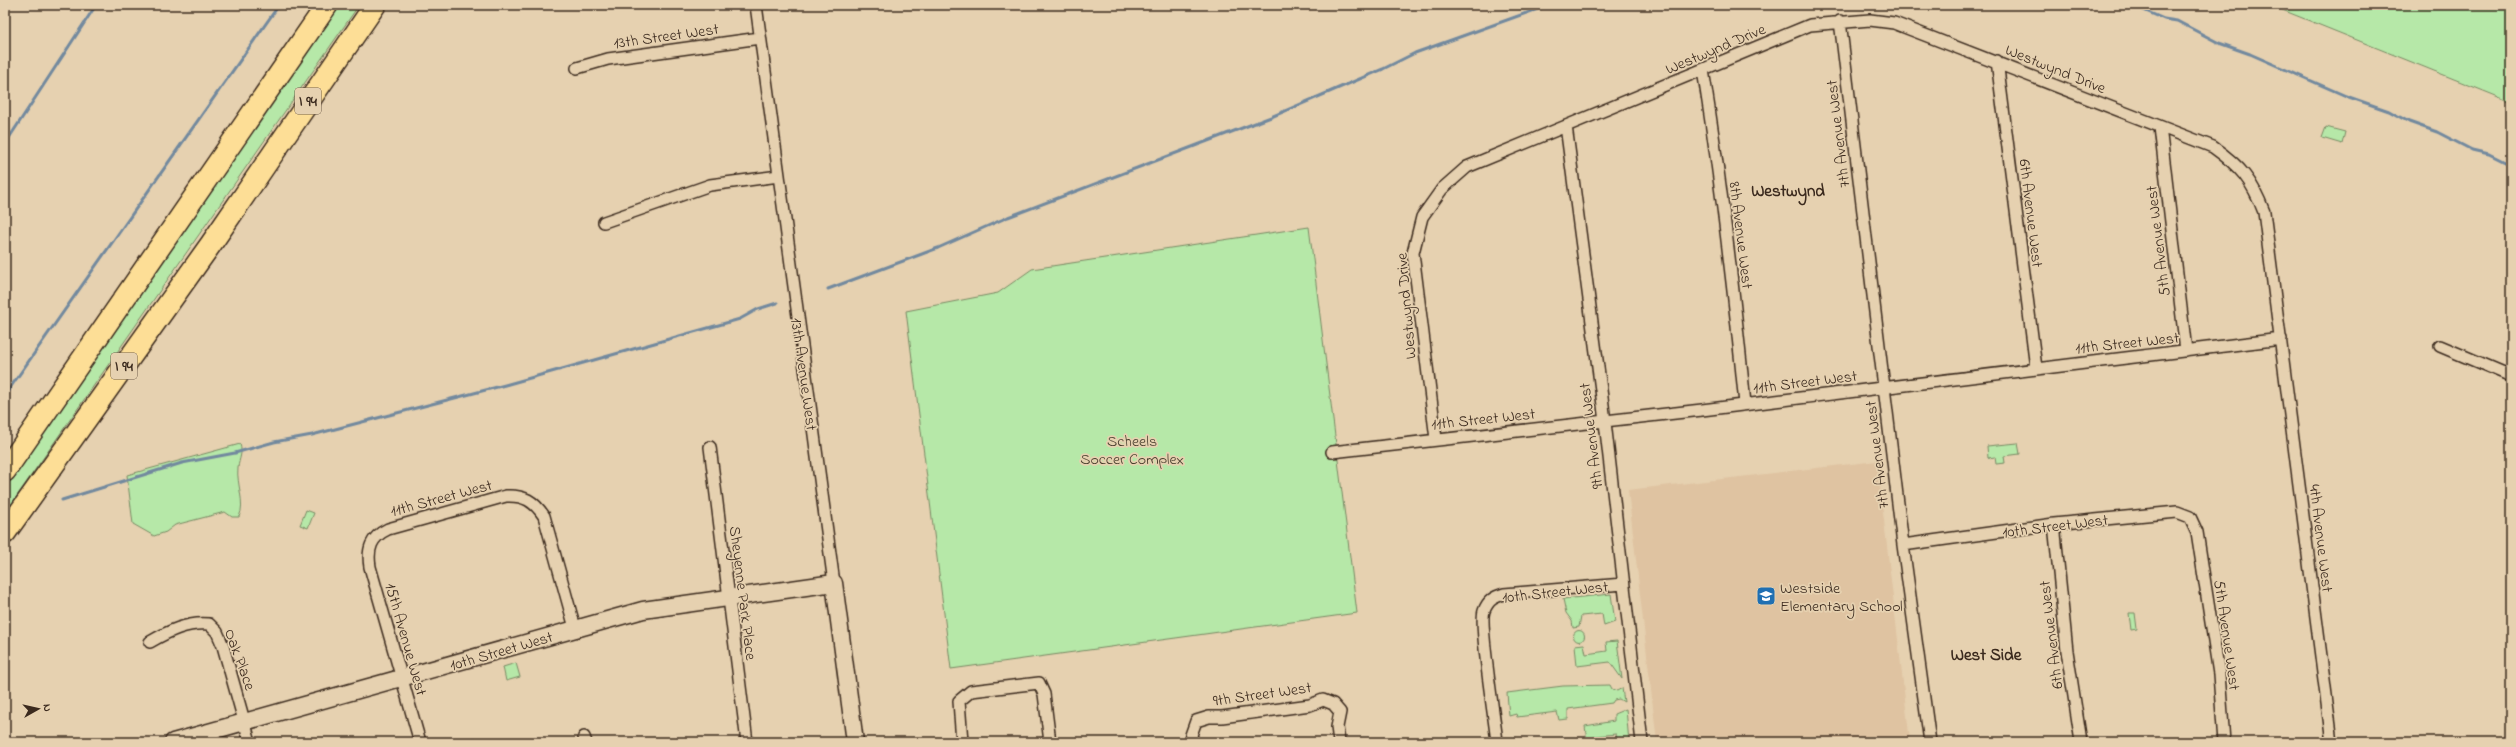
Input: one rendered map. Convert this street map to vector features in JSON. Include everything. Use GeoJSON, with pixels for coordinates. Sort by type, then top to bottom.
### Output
{"type":"FeatureCollection","features":[{"type":"Feature","properties":{"kind":"highway","name":"I 94"},"geometry":{"type":"LineString","coordinates":[[5,471],[327,5]]}},
{"type":"Feature","properties":{"kind":"highway","name":"I 94"},"geometry":{"type":"LineString","coordinates":[[5,533],[211,244],[375,5]]}},
{"type":"Feature","properties":{"kind":"street","name":"13th Avenue West"},"geometry":{"type":"LineString","coordinates":[[756,5],[855,742]]}},
{"type":"Feature","properties":{"kind":"street","name":"Westwynd Drive"},"geometry":{"type":"LineString","coordinates":[[1436,439],[1413,253],[1422,217],[1442,188],[1467,167],[1810,25],[1840,21],[1870,20],[1894,23],[1996,61],[2213,147],[2234,162],[2248,177],[2264,212],[2281,339]]}},
{"type":"Feature","properties":{"kind":"street","name":"7th Avenue West"},"geometry":{"type":"LineString","coordinates":[[1840,21],[1903,545],[1930,742]]}},
{"type":"Feature","properties":{"kind":"street","name":"13th Street West"},"geometry":{"type":"LineString","coordinates":[[577,68],[608,59],[760,38]]}},
{"type":"Feature","properties":{"kind":"street","name":"6th Avenue West"},"geometry":{"type":"LineString","coordinates":[[1996,61],[2036,368]]}},
{"type":"Feature","properties":{"kind":"street","name":"8th Avenue West"},"geometry":{"type":"LineString","coordinates":[[1702,70],[1712,128],[1736,315],[1745,404]]}},
{"type":"Feature","properties":{"kind":"street","name":"9th Avenue West"},"geometry":{"type":"LineString","coordinates":[[1566,126],[1605,421],[1642,742]]}},
{"type":"Feature","properties":{"kind":"street","name":"5th Avenue West"},"geometry":{"type":"LineString","coordinates":[[2160,127],[2186,352]]}},
{"type":"Feature","properties":{"kind":"street"},"geometry":{"type":"LineString","coordinates":[[604,222],[710,185],[778,176]]}},
{"type":"Feature","properties":{"kind":"street","name":"11th Street West"},"geometry":{"type":"LineString","coordinates":[[1332,452],[1605,421],[2036,368],[2186,352],[2281,339]]}},
{"type":"Feature","properties":{"kind":"street","name":"4th Avenue West"},"geometry":{"type":"LineString","coordinates":[[2281,339],[2332,742]]}},
{"type":"Feature","properties":{"kind":"street"},"geometry":{"type":"LineString","coordinates":[[2440,346],[2511,376]]}},
{"type":"Feature","properties":{"kind":"street","name":"Sheyenne Park Place"},"geometry":{"type":"LineString","coordinates":[[710,447],[747,742]]}},
{"type":"Feature","properties":{"kind":"street","name":"11th Street West"},"geometry":{"type":"LineString","coordinates":[[371,544],[378,534],[388,529],[506,496],[526,498],[535,504],[544,516],[575,628]]}},
{"type":"Feature","properties":{"kind":"street","name":"10th Street West"},"geometry":{"type":"LineString","coordinates":[[1903,545],[2054,524],[2177,512],[2190,517],[2198,532]]}},
{"type":"Feature","properties":{"kind":"street","name":"6th Avenue West"},"geometry":{"type":"LineString","coordinates":[[2054,524],[2080,742]]}},
{"type":"Feature","properties":{"kind":"street","name":"5th Avenue West"},"geometry":{"type":"LineString","coordinates":[[2198,532],[2219,674],[2224,742]]}},
{"type":"Feature","properties":{"kind":"street","name":"15th Avenue West"},"geometry":{"type":"LineString","coordinates":[[371,544],[368,556],[370,567],[420,742]]}},
{"type":"Feature","properties":{"kind":"street","name":"10th Street West"},"geometry":{"type":"LineString","coordinates":[[173,742],[643,610],[834,583]]}},
{"type":"Feature","properties":{"kind":"street","name":"10th Street West"},"geometry":{"type":"LineString","coordinates":[[1497,742],[1483,612],[1488,602],[1493,597],[1504,594],[1623,584]]}},
{"type":"Feature","properties":{"kind":"street","name":"Oak Place"},"geometry":{"type":"LineString","coordinates":[[150,642],[172,629],[197,623],[209,624],[217,632],[223,646],[245,722]]}},
{"type":"Feature","properties":{"kind":"street"},"geometry":{"type":"LineString","coordinates":[[962,742],[958,701],[963,697],[971,691],[1039,683],[1044,694],[1050,742]]}},
{"type":"Feature","properties":{"kind":"street","name":"9th Street West"},"geometry":{"type":"LineString","coordinates":[[1193,742],[1191,735],[1196,721],[1209,717],[1222,717],[1310,705],[1322,700],[1333,704],[1340,712],[1337,727],[1339,742]]}},
{"type":"Feature","properties":{"kind":"street"},"geometry":{"type":"LineString","coordinates":[[245,722],[250,742]]}},
{"type":"Feature","properties":{"kind":"shaded area","name":"Westside Elementary School"},"geometry":{"type":"Polygon","coordinates":[[[1877,461],[1910,742],[1657,742],[1628,490],[1877,461]]]}},
{"type":"Feature","properties":{"kind":"green space"},"geometry":{"type":"Polygon","coordinates":[[[338,5],[359,5],[5,513],[5,484],[338,5]]]}},
{"type":"Feature","properties":{"kind":"green space"},"geometry":{"type":"Polygon","coordinates":[[[2270,5],[2511,5],[2511,102],[2270,5]]]}},
{"type":"Feature","properties":{"kind":"green space"},"geometry":{"type":"Polygon","coordinates":[[[2326,127],[2345,132],[2342,144],[2322,138],[2326,127]]]}},
{"type":"Feature","properties":{"kind":"green space","name":"Scheels Soccer Complex"},"geometry":{"type":"Polygon","coordinates":[[[1309,227],[1357,613],[951,669],[906,311],[998,293],[1032,269],[1309,227]]]}},
{"type":"Feature","properties":{"kind":"green space"},"geometry":{"type":"Polygon","coordinates":[[[2018,443],[2020,454],[2004,456],[2005,463],[1996,464],[1995,457],[1988,458],[1987,446],[2018,443]]]}},
{"type":"Feature","properties":{"kind":"green space"},"geometry":{"type":"Polygon","coordinates":[[[240,444],[241,453],[238,465],[238,480],[242,506],[239,517],[232,517],[225,512],[175,525],[166,532],[154,536],[133,524],[127,475],[240,444]]]}},
{"type":"Feature","properties":{"kind":"green space"},"geometry":{"type":"Polygon","coordinates":[[[306,510],[314,513],[308,528],[300,525],[306,510]]]}},
{"type":"Feature","properties":{"kind":"green space"},"geometry":{"type":"Polygon","coordinates":[[[1611,594],[1615,622],[1604,626],[1602,614],[1581,616],[1579,627],[1573,628],[1572,621],[1566,613],[1563,599],[1611,594]]]}},
{"type":"Feature","properties":{"kind":"green space"},"geometry":{"type":"Polygon","coordinates":[[[2129,613],[2135,613],[2137,629],[2131,630],[2129,613]]]}},
{"type":"Feature","properties":{"kind":"green space"},"geometry":{"type":"Polygon","coordinates":[[[1579,630],[1583,632],[1585,636],[1583,640],[1579,642],[1575,640],[1573,636],[1575,632],[1579,630]]]}},
{"type":"Feature","properties":{"kind":"green space"},"geometry":{"type":"Polygon","coordinates":[[[1617,641],[1622,679],[1610,662],[1577,666],[1575,645],[1584,644],[1586,654],[1607,651],[1606,642],[1617,641]]]}},
{"type":"Feature","properties":{"kind":"green space"},"geometry":{"type":"Polygon","coordinates":[[[516,663],[520,677],[506,681],[503,667],[516,663]]]}},
{"type":"Feature","properties":{"kind":"green space"},"geometry":{"type":"Polygon","coordinates":[[[1610,685],[1612,689],[1617,691],[1622,688],[1624,702],[1619,699],[1614,700],[1612,703],[1568,709],[1568,719],[1559,720],[1557,712],[1517,717],[1516,714],[1509,716],[1507,693],[1563,686],[1610,685]]]}},
{"type":"Feature","properties":{"kind":"green space"},"geometry":{"type":"Polygon","coordinates":[[[1626,709],[1629,742],[1617,742],[1616,734],[1595,736],[1595,742],[1587,742],[1585,726],[1614,721],[1614,714],[1626,709]]]}},
{"type":"Feature","properties":{"kind":"waterway"},"geometry":{"type":"LineString","coordinates":[[5,144],[96,5]]}},
{"type":"Feature","properties":{"kind":"waterway"},"geometry":{"type":"LineString","coordinates":[[5,395],[279,5]]}},
{"type":"Feature","properties":{"kind":"waterway"},"geometry":{"type":"LineString","coordinates":[[828,289],[938,248],[1008,217],[1271,117],[1383,69],[1415,53],[1549,5]]}},
{"type":"Feature","properties":{"kind":"waterway"},"geometry":{"type":"LineString","coordinates":[[2132,5],[2164,19],[2177,21],[2219,43],[2250,54],[2346,96],[2389,111],[2409,122],[2437,132],[2472,150],[2489,154],[2511,165]]}},
{"type":"Feature","properties":{"kind":"waterway"},"geometry":{"type":"LineString","coordinates":[[62,500],[182,463],[235,453],[274,442],[312,435],[505,385],[740,319],[758,309],[777,303]]}},
{"type":"Feature","properties":{"kind":"place","name":"Westside Elementary School"},"geometry":{"type":"Point","coordinates":[1766,596]}},
{"type":"Feature","properties":{"kind":"district","name":"Westwynd"},"geometry":{"type":"Point","coordinates":[1788,190]}},
{"type":"Feature","properties":{"kind":"district","name":"West Side"},"geometry":{"type":"Point","coordinates":[1986,654]}}]}
